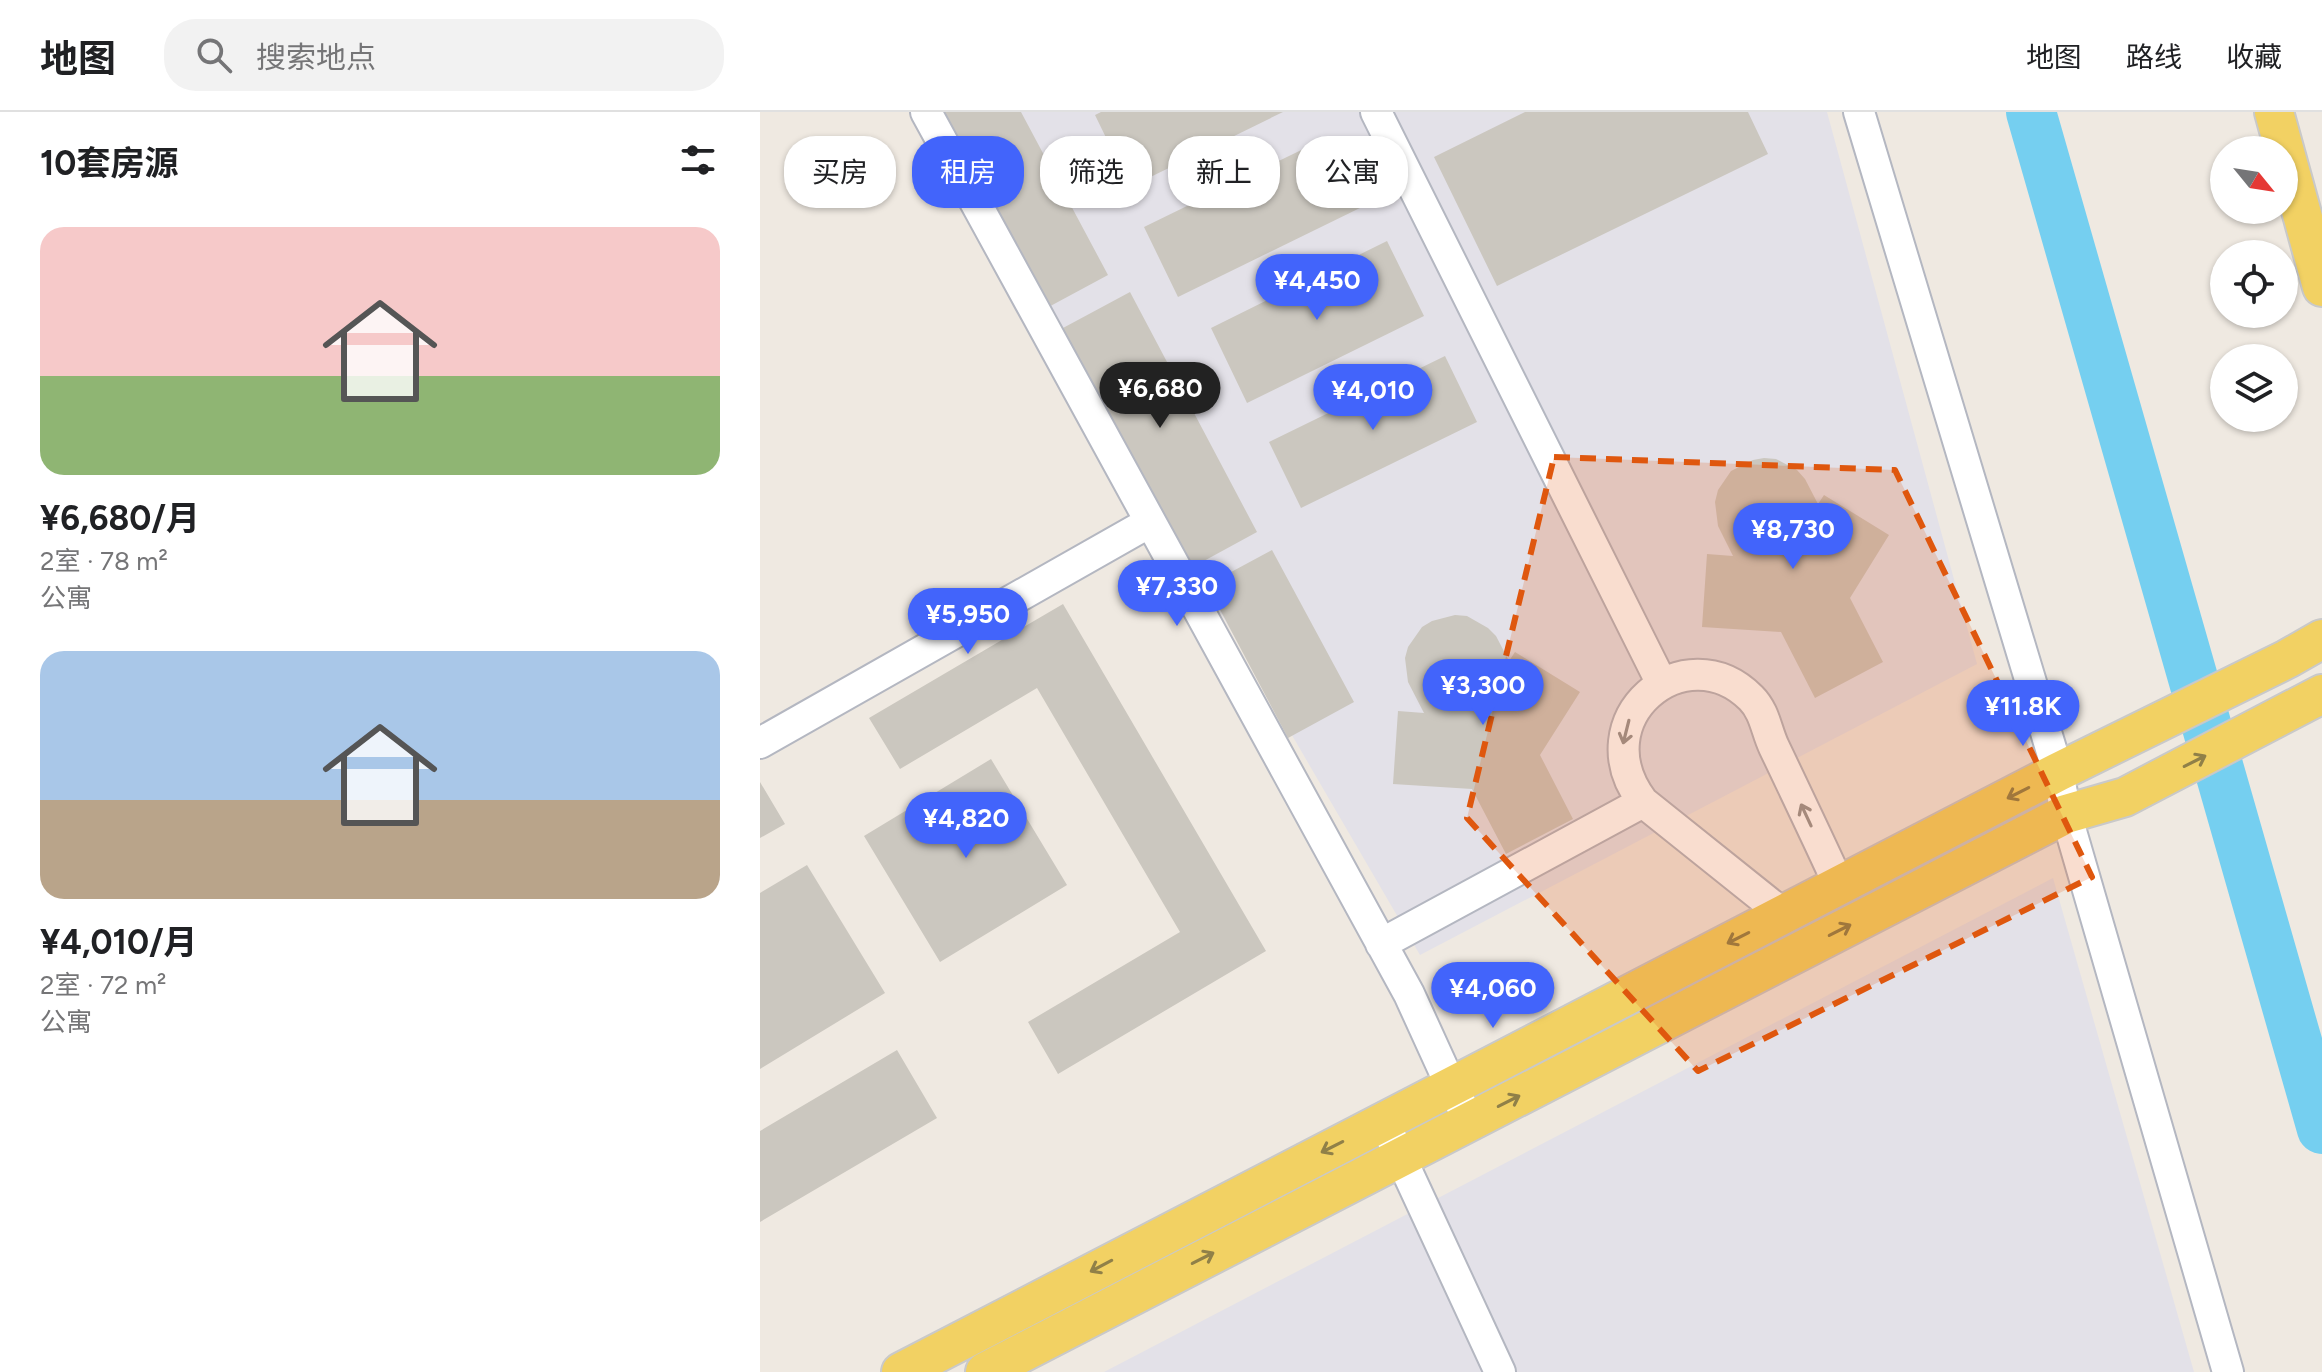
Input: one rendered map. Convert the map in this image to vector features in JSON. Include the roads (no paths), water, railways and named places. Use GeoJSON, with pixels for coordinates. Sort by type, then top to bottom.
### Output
{"type":"FeatureCollection","features":[{"type":"Feature","properties":{"kind":"main road"},"geometry":{"type":"LineString","coordinates":[[2274,112],[2322,287]]}},
{"type":"Feature","properties":{"kind":"main road"},"geometry":{"type":"LineString","coordinates":[[901,1372],[2058,772],[2114,747],[2322,639]]}},
{"type":"Feature","properties":{"kind":"main road"},"geometry":{"type":"LineString","coordinates":[[985,1372],[2066,814],[2125,797],[2311,700]]}},
{"type":"Feature","properties":{"kind":"street"},"geometry":{"type":"LineString","coordinates":[[926,112],[1409,994],[1470,1121]]}},
{"type":"Feature","properties":{"kind":"street"},"geometry":{"type":"LineString","coordinates":[[1376,112],[1662,684]]}},
{"type":"Feature","properties":{"kind":"street"},"geometry":{"type":"LineString","coordinates":[[1859,112],[2058,772],[2066,814],[2228,1372]]}},
{"type":"Feature","properties":{"kind":"street"},"geometry":{"type":"LineString","coordinates":[[760,743],[1150,522]]}},
{"type":"Feature","properties":{"kind":"street"},"geometry":{"type":"LineString","coordinates":[[1783,914],[1643,802],[1632,788],[1626,772],[1623,738],[1628,721],[1637,707],[1662,684],[1693,675],[1709,676],[1725,680],[1751,698],[1764,718],[1771,741],[1839,885]]}},
{"type":"Feature","properties":{"kind":"street"},"geometry":{"type":"LineString","coordinates":[[1381,944],[1643,802]]}},
{"type":"Feature","properties":{"kind":"street"},"geometry":{"type":"LineString","coordinates":[[1383,1121],[1500,1372]]}},
{"type":"Feature","properties":{"kind":"waterway"},"geometry":{"type":"LineString","coordinates":[[2031,112],[2322,1129]]}}]}
